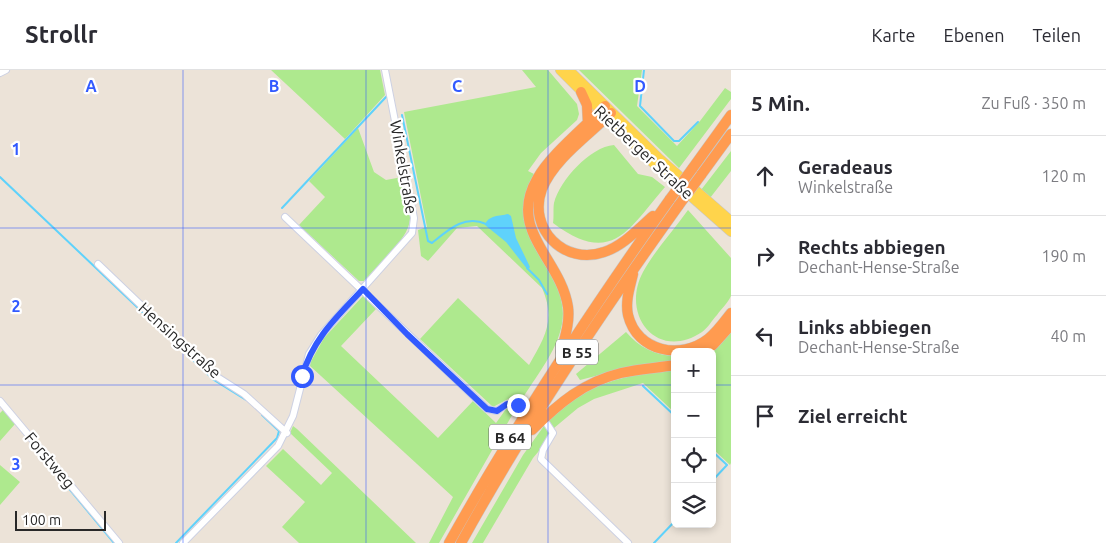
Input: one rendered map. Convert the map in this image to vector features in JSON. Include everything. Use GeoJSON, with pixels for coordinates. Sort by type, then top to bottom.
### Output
{"type":"FeatureCollection","features":[{"type":"Feature","properties":{"kind":"highway"},"geometry":{"type":"LineString","coordinates":[[581,92],[588,105],[588,124]]}},
{"type":"Feature","properties":{"kind":"highway","name":"B 64"},"geometry":{"type":"LineString","coordinates":[[449,543],[507,443],[558,361],[568,324],[568,307],[559,280],[533,234],[528,218],[528,201],[540,173],[588,124],[606,112]]}},
{"type":"Feature","properties":{"kind":"highway","name":"B 55"},"geometry":{"type":"LineString","coordinates":[[606,112],[557,166],[544,184],[538,209],[542,227],[547,236],[554,243],[569,252],[586,256],[596,254],[622,242],[672,203]]}},
{"type":"Feature","properties":{"kind":"highway","name":"B 55"},"geometry":{"type":"LineString","coordinates":[[696,172],[731,115]]}},
{"type":"Feature","properties":{"kind":"highway","name":"B 55"},"geometry":{"type":"LineString","coordinates":[[558,361],[672,203],[696,172],[731,134]]}},
{"type":"Feature","properties":{"kind":"highway","name":"B 55"},"geometry":{"type":"LineString","coordinates":[[520,441],[566,368],[636,266],[672,203]]}},
{"type":"Feature","properties":{"kind":"highway","name":"B 55"},"geometry":{"type":"LineString","coordinates":[[636,266],[628,292],[628,314],[637,333],[654,347],[673,352],[694,347],[709,339],[731,313]]}},
{"type":"Feature","properties":{"kind":"highway"},"geometry":{"type":"LineString","coordinates":[[709,348],[731,325]]}},
{"type":"Feature","properties":{"kind":"highway","name":"B 64"},"geometry":{"type":"LineString","coordinates":[[462,543],[520,441],[554,408],[586,385],[624,372],[671,366]]}},
{"type":"Feature","properties":{"kind":"main road","name":"Rietberger Straße"},"geometry":{"type":"LineString","coordinates":[[560,70],[581,92],[731,221]]}},
{"type":"Feature","properties":{"kind":"main road","name":"Rietberger Straße"},"geometry":{"type":"LineString","coordinates":[[569,70],[606,112],[681,189],[731,232]]}},
{"type":"Feature","properties":{"kind":"street"},"geometry":{"type":"LineString","coordinates":[[0,73],[6,70]]}},
{"type":"Feature","properties":{"kind":"street","name":"Winkelstraße"},"geometry":{"type":"LineString","coordinates":[[184,543],[278,446],[287,433],[293,416],[309,354],[321,335],[409,237],[414,218],[385,70]]}},
{"type":"Feature","properties":{"kind":"street"},"geometry":{"type":"LineString","coordinates":[[285,217],[363,289],[407,334],[487,409],[497,411],[507,404],[518,405]]}},
{"type":"Feature","properties":{"kind":"street","name":"Hensingstraße"},"geometry":{"type":"LineString","coordinates":[[98,264],[214,375],[244,394],[287,433]]}},
{"type":"Feature","properties":{"kind":"street","name":"Forstweg"},"geometry":{"type":"LineString","coordinates":[[0,401],[119,543]]}},
{"type":"Feature","properties":{"kind":"street"},"geometry":{"type":"LineString","coordinates":[[547,424],[553,433],[540,459],[628,543]]}},
{"type":"Feature","properties":{"kind":"green space"},"geometry":{"type":"Polygon","coordinates":[[[271,70],[380,70],[385,95],[345,139],[271,70]]]}},
{"type":"Feature","properties":{"kind":"green space"},"geometry":{"type":"Polygon","coordinates":[[[522,70],[548,70],[577,104],[579,114],[577,120],[541,153],[528,171],[534,174],[525,197],[524,218],[529,236],[557,286],[562,304],[562,324],[551,354],[521,401],[510,398],[493,407],[420,339],[458,298],[529,365],[540,346],[547,328],[548,310],[546,299],[542,288],[477,226],[457,228],[428,261],[421,256],[418,230],[427,227],[404,112],[536,87],[522,70]]]}},
{"type":"Feature","properties":{"kind":"green space"},"geometry":{"type":"Polygon","coordinates":[[[579,70],[642,70],[637,106],[677,146],[700,121],[725,88],[731,92],[731,99],[679,168],[579,70]]]}},
{"type":"Feature","properties":{"kind":"green space"},"geometry":{"type":"Polygon","coordinates":[[[358,128],[374,172],[386,180],[402,177],[410,214],[408,227],[404,235],[364,281],[359,281],[299,225],[325,197],[309,181],[358,128]]]}},
{"type":"Feature","properties":{"kind":"green space"},"geometry":{"type":"Polygon","coordinates":[[[614,145],[638,174],[652,177],[665,187],[629,229],[617,238],[605,242],[590,242],[573,236],[553,223],[554,203],[557,194],[577,166],[595,152],[614,145]]]}},
{"type":"Feature","properties":{"kind":"green space"},"geometry":{"type":"Polygon","coordinates":[[[731,151],[731,171],[710,198],[701,190],[731,151]]]}},
{"type":"Feature","properties":{"kind":"green space"},"geometry":{"type":"Polygon","coordinates":[[[688,210],[731,258],[731,296],[702,332],[686,340],[671,341],[657,338],[647,329],[640,318],[636,304],[637,288],[648,264],[688,210]]]}},
{"type":"Feature","properties":{"kind":"green space"},"geometry":{"type":"Polygon","coordinates":[[[363,296],[376,309],[341,346],[438,438],[473,401],[496,423],[506,409],[515,410],[439,543],[429,543],[453,497],[309,365],[324,338],[363,296]]]}},
{"type":"Feature","properties":{"kind":"green space"},"geometry":{"type":"Polygon","coordinates":[[[731,331],[730,465],[716,452],[716,348],[731,331]]]}},
{"type":"Feature","properties":{"kind":"green space"},"geometry":{"type":"Polygon","coordinates":[[[626,332],[636,342],[648,349],[660,354],[671,355],[671,363],[623,369],[580,380],[576,374],[626,332]]]}},
{"type":"Feature","properties":{"kind":"green space"},"geometry":{"type":"Polygon","coordinates":[[[671,370],[671,409],[643,383],[594,399],[578,408],[554,428],[548,422],[576,398],[591,389],[622,378],[671,370]]]}},
{"type":"Feature","properties":{"kind":"green space"},"geometry":{"type":"Polygon","coordinates":[[[3,410],[15,424],[0,441],[0,413],[3,410]]]}},
{"type":"Feature","properties":{"kind":"green space"},"geometry":{"type":"Polygon","coordinates":[[[293,426],[416,543],[299,543],[282,527],[305,502],[266,466],[283,449],[321,485],[332,473],[290,433],[293,426]]]}},
{"type":"Feature","properties":{"kind":"green space"},"geometry":{"type":"Polygon","coordinates":[[[544,426],[549,433],[549,439],[533,458],[483,543],[472,543],[523,455],[544,426]]]}},
{"type":"Feature","properties":{"kind":"green space"},"geometry":{"type":"Polygon","coordinates":[[[0,465],[20,482],[0,505],[0,465]]]}},
{"type":"Feature","properties":{"kind":"water"},"geometry":{"type":"Polygon","coordinates":[[[508,214],[511,216],[516,238],[530,267],[528,270],[506,242],[485,225],[491,218],[508,214]]]}},
{"type":"Feature","properties":{"kind":"waterway"},"geometry":{"type":"LineString","coordinates":[[644,70],[640,106],[674,141],[679,141],[698,122]]}},
{"type":"Feature","properties":{"kind":"waterway"},"geometry":{"type":"LineString","coordinates":[[282,208],[386,97]]}},
{"type":"Feature","properties":{"kind":"waterway"},"geometry":{"type":"LineString","coordinates":[[402,115],[428,241],[432,243],[464,222],[478,221],[486,224]]}},
{"type":"Feature","properties":{"kind":"waterway"},"geometry":{"type":"LineString","coordinates":[[0,177],[214,380],[246,400]]}},
{"type":"Feature","properties":{"kind":"waterway"},"geometry":{"type":"LineString","coordinates":[[527,268],[539,280],[547,294]]}},
{"type":"Feature","properties":{"kind":"waterway"},"geometry":{"type":"LineString","coordinates":[[643,386],[671,412]]}},
{"type":"Feature","properties":{"kind":"waterway"},"geometry":{"type":"LineString","coordinates":[[176,543],[277,438],[279,431],[262,415]]}},
{"type":"Feature","properties":{"kind":"waterway"},"geometry":{"type":"LineString","coordinates":[[716,455],[727,465],[716,477]]}},
{"type":"Feature","properties":{"kind":"waterway"},"geometry":{"type":"LineString","coordinates":[[47,462],[114,543]]}},
{"type":"Feature","properties":{"kind":"waterway"},"geometry":{"type":"LineString","coordinates":[[654,543],[671,525]]}},
{"type":"Feature","properties":{"kind":"route"},"geometry":{"type":"LineString","coordinates":[[302,376],[309,354],[321,335],[363,289],[407,334],[487,409],[497,411],[507,404],[518,405]]}}]}
